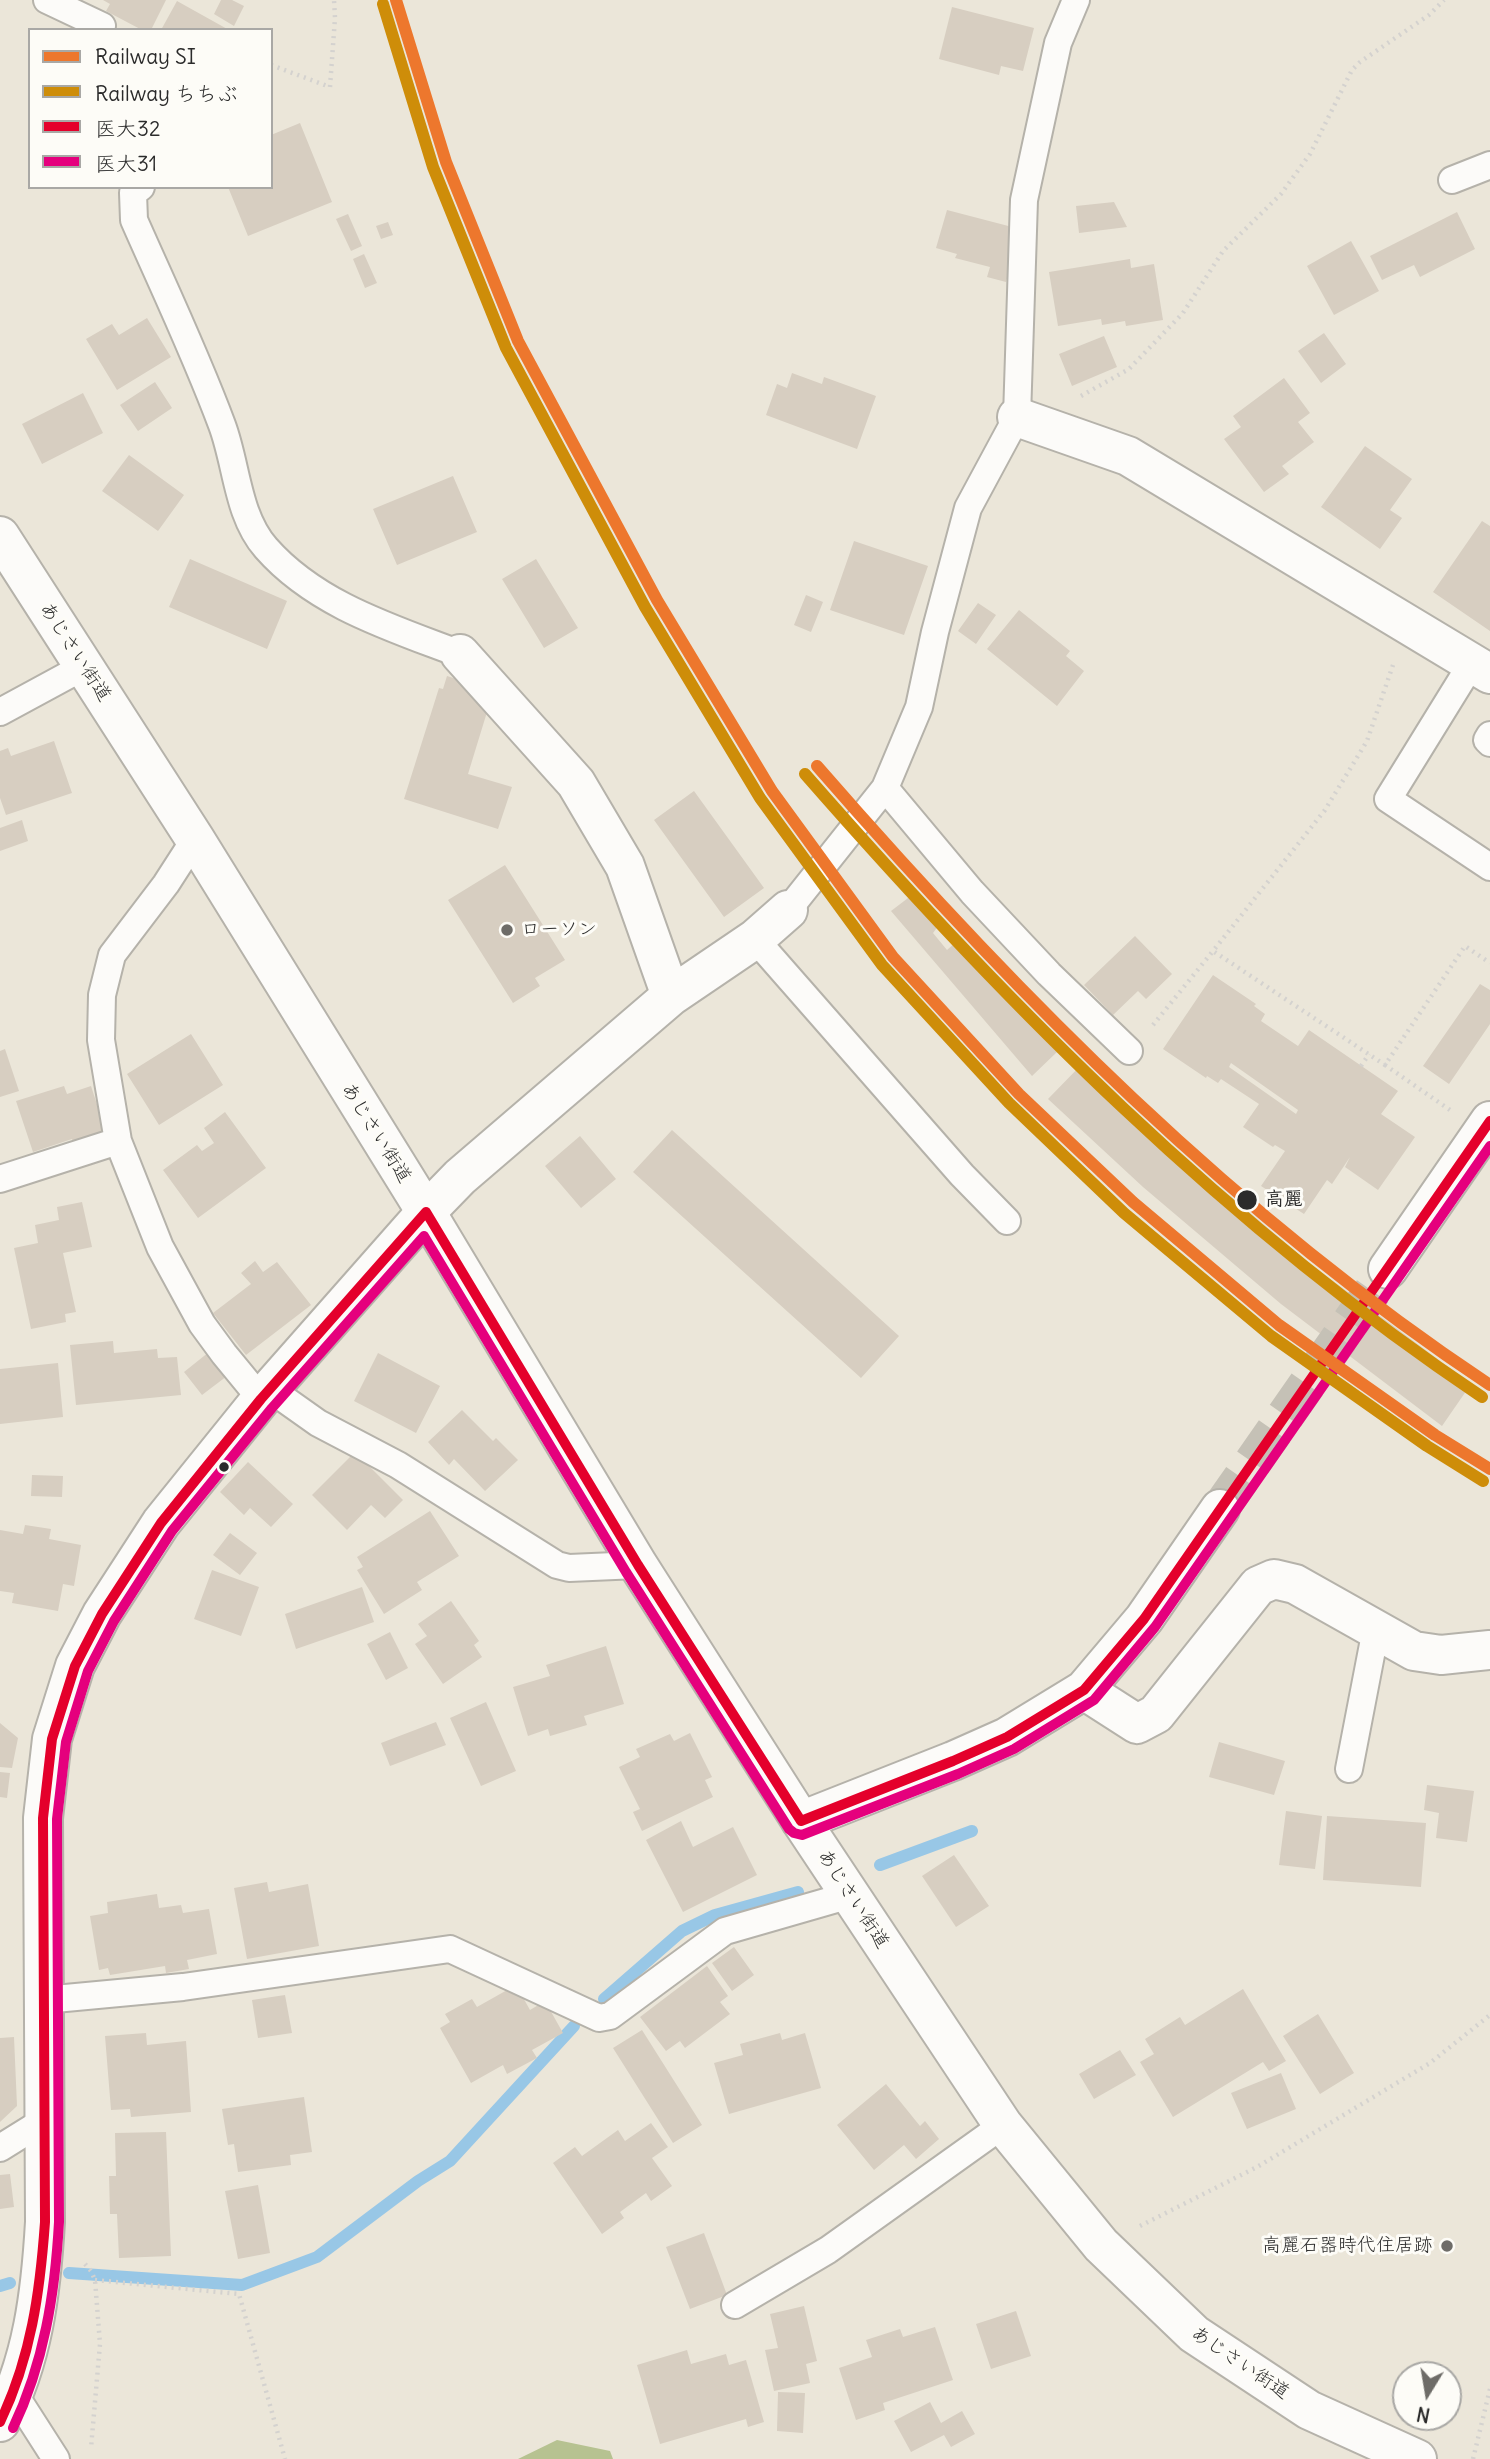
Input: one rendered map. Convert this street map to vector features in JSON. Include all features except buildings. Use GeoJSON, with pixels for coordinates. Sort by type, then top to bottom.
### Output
{"type":"FeatureCollection","features":[{"type":"Feature","properties":{"kind":"main road"},"geometry":{"type":"LineString","coordinates":[[1024,420],[1128,456],[1481,669]]}},
{"type":"Feature","properties":{"kind":"main road","name":"あじさい街道"},"geometry":{"type":"LineString","coordinates":[[0,536],[195,838],[426,1212],[638,1565],[801,1821],[1003,2125],[1101,2245],[1194,2334],[1308,2410],[1406,2457]]}},
{"type":"Feature","properties":{"kind":"main road"},"geometry":{"type":"LineString","coordinates":[[460,654],[576,783],[625,866],[671,996]]}},
{"type":"Feature","properties":{"kind":"main road"},"geometry":{"type":"LineString","coordinates":[[7,2408],[35,2320],[42,2267],[45,2222],[43,1818],[52,1739],[75,1666],[102,1614],[161,1523],[265,1394],[460,1177],[671,996],[755,939],[788,910]]}},
{"type":"Feature","properties":{"kind":"main road"},"geometry":{"type":"LineString","coordinates":[[1388,1269],[1490,1121]]}},
{"type":"Feature","properties":{"kind":"main road"},"geometry":{"type":"LineString","coordinates":[[801,1821],[996,1742],[1084,1690],[1144,1619],[1220,1509]]}},
{"type":"Feature","properties":{"kind":"main road"},"geometry":{"type":"LineString","coordinates":[[1084,1690],[1137,1724],[1156,1714],[1258,1586],[1274,1579],[1295,1584],[1414,1651],[1441,1655],[1490,1650]]}},
{"type":"Feature","properties":{"kind":"lane"},"geometry":{"type":"LineString","coordinates":[[47,0],[102,26]]}},
{"type":"Feature","properties":{"kind":"lane"},"geometry":{"type":"LineString","coordinates":[[788,910],[885,789],[919,707],[935,632],[968,508],[1024,420],[1024,200],[1058,43],[1076,0]]}},
{"type":"Feature","properties":{"kind":"lane"},"geometry":{"type":"LineString","coordinates":[[1452,180],[1490,165]]}},
{"type":"Feature","properties":{"kind":"lane"},"geometry":{"type":"LineString","coordinates":[[138,189],[133,193],[134,220],[223,427],[250,526],[265,547],[286,568],[319,594],[389,627],[460,654]]}},
{"type":"Feature","properties":{"kind":"lane"},"geometry":{"type":"LineString","coordinates":[[0,712],[85,666]]}},
{"type":"Feature","properties":{"kind":"lane"},"geometry":{"type":"LineString","coordinates":[[1481,669],[1388,799],[1490,867]]}},
{"type":"Feature","properties":{"kind":"lane"},"geometry":{"type":"LineString","coordinates":[[1490,735],[1487,740],[1490,743]]}},
{"type":"Feature","properties":{"kind":"lane"},"geometry":{"type":"LineString","coordinates":[[885,789],[972,892],[1049,974],[1129,1051]]}},
{"type":"Feature","properties":{"kind":"lane"},"geometry":{"type":"LineString","coordinates":[[195,838],[166,884],[112,955],[102,995],[101,1040],[118,1141],[160,1247],[196,1313],[224,1354],[265,1394],[398,1465],[557,1565],[569,1568],[638,1565]]}},
{"type":"Feature","properties":{"kind":"lane"},"geometry":{"type":"LineString","coordinates":[[755,939],[962,1175],[1007,1221]]}},
{"type":"Feature","properties":{"kind":"lane"},"geometry":{"type":"LineString","coordinates":[[0,1179],[118,1141]]}},
{"type":"Feature","properties":{"kind":"lane"},"geometry":{"type":"LineString","coordinates":[[1349,1769],[1376,1629]]}},
{"type":"Feature","properties":{"kind":"lane"},"geometry":{"type":"LineString","coordinates":[[44,2000],[183,1987],[450,1949],[599,2018],[610,2016],[725,1931],[850,1895]]}},
{"type":"Feature","properties":{"kind":"lane"},"geometry":{"type":"LineString","coordinates":[[0,2148],[45,2120]]}},
{"type":"Feature","properties":{"kind":"lane"},"geometry":{"type":"LineString","coordinates":[[735,2305],[828,2250],[1003,2125]]}},
{"type":"Feature","properties":{"kind":"lane"},"geometry":{"type":"LineString","coordinates":[[7,2408],[56,2459]]}},
{"type":"Feature","properties":{"kind":"path"},"geometry":{"type":"LineString","coordinates":[[273,66],[330,87],[334,0]]}},
{"type":"Feature","properties":{"kind":"path"},"geometry":{"type":"LineString","coordinates":[[1024,420],[1129,369],[1159,340],[1183,313],[1223,251],[1281,194],[1310,154],[1352,70],[1429,15],[1444,0]]}},
{"type":"Feature","properties":{"kind":"path"},"geometry":{"type":"LineString","coordinates":[[1151,1027],[1325,810],[1367,741],[1398,653]]}},
{"type":"Feature","properties":{"kind":"path"},"geometry":{"type":"LineString","coordinates":[[1385,1065],[1465,946],[1490,963]]}},
{"type":"Feature","properties":{"kind":"path"},"geometry":{"type":"LineString","coordinates":[[1213,951],[1420,1088]]}},
{"type":"Feature","properties":{"kind":"path"},"geometry":{"type":"LineString","coordinates":[[1361,1066],[1369,1054]]}},
{"type":"Feature","properties":{"kind":"path"},"geometry":{"type":"LineString","coordinates":[[1101,2245],[1257,2167],[1430,2063],[1490,2015]]}},
{"type":"Feature","properties":{"kind":"path"},"geometry":{"type":"LineString","coordinates":[[90,2459],[100,2344],[91,2271]]}},
{"type":"Feature","properties":{"kind":"path"},"geometry":{"type":"LineString","coordinates":[[94,2279],[239,2294],[285,2459]]}},
{"type":"Feature","properties":{"kind":"path"},"geometry":{"type":"LineString","coordinates":[[1473,2459],[1490,2389]]}},
{"type":"Feature","properties":{"kind":"green space"},"geometry":{"type":"Polygon","coordinates":[[[557,2440],[610,2451],[613,2459],[518,2459],[557,2440]]]}},
{"type":"Feature","properties":{"kind":"waterway"},"geometry":{"type":"LineString","coordinates":[[880,1865],[972,1831]]}},
{"type":"Feature","properties":{"kind":"waterway"},"geometry":{"type":"LineString","coordinates":[[604,1999],[682,1931],[715,1915],[798,1892]]}},
{"type":"Feature","properties":{"kind":"waterway"},"geometry":{"type":"LineString","coordinates":[[69,2273],[242,2285],[317,2257],[418,2181],[450,2161],[574,2026]]}},
{"type":"Feature","properties":{"kind":"waterway"},"geometry":{"type":"LineString","coordinates":[[0,2286],[10,2283]]}},
{"type":"Feature","properties":{"kind":"tunnel"},"geometry":{"type":"LineString","coordinates":[[1220,1509],[1388,1269]]}},
{"type":"Feature","properties":{"kind":"rail line","name":"SI"},"geometry":{"type":"LineString","coordinates":[[396,0],[446,162],[518,341],[657,600],[772,791],[893,957],[1019,1094],[1133,1202],[1279,1325],[1435,1435],[1490,1469]]}},
{"type":"Feature","properties":{"kind":"rail line","name":"ちちぶ"},"geometry":{"type":"LineString","coordinates":[[383,4],[433,167],[506,348],[645,607],[760,798],[882,965],[1009,1103],[1124,1213],[1271,1336],[1427,1446],[1483,1481]]}},
{"type":"Feature","properties":{"kind":"rail line","name":"SI"},"geometry":{"type":"LineString","coordinates":[[817,766],[971,936],[1133,1098],[1218,1176],[1305,1249],[1396,1319],[1490,1385]]}},
{"type":"Feature","properties":{"kind":"rail line","name":"ちちぶ"},"geometry":{"type":"LineString","coordinates":[[805,774],[960,945],[1040,1028],[1123,1108],[1209,1186],[1297,1260],[1388,1331],[1482,1397]]}},
{"type":"Feature","properties":{"kind":"transit line","name":"医大32"},"geometry":{"type":"LineString","coordinates":[[0,2422],[27,2349],[43,2248],[43,1818],[52,1739],[75,1666],[102,1614],[161,1523],[261,1399],[426,1212],[638,1565],[801,1821],[1007,1737],[1084,1690],[1144,1619],[1490,1121]]}},
{"type":"Feature","properties":{"kind":"transit line","name":"医大31"},"geometry":{"type":"LineString","coordinates":[[13,2428],[33,2379],[40,2353],[51,2302],[57,2249],[57,1819],[66,1742],[88,1671],[114,1621],[172,1531],[272,1408],[424,1236],[626,1572],[789,1829],[802,1835],[958,1774],[1014,1749],[1094,1700],[1155,1627],[1490,1146]]}},
{"type":"Feature","properties":{"kind":"place","name":"ローソン"},"geometry":{"type":"Point","coordinates":[507,930]}},
{"type":"Feature","properties":{"kind":"place","name":"高麗"},"geometry":{"type":"Point","coordinates":[1247,1200]}},
{"type":"Feature","properties":{"kind":"place","name":"高麗石器時代住居跡"},"geometry":{"type":"Point","coordinates":[1447,2246]}}]}
